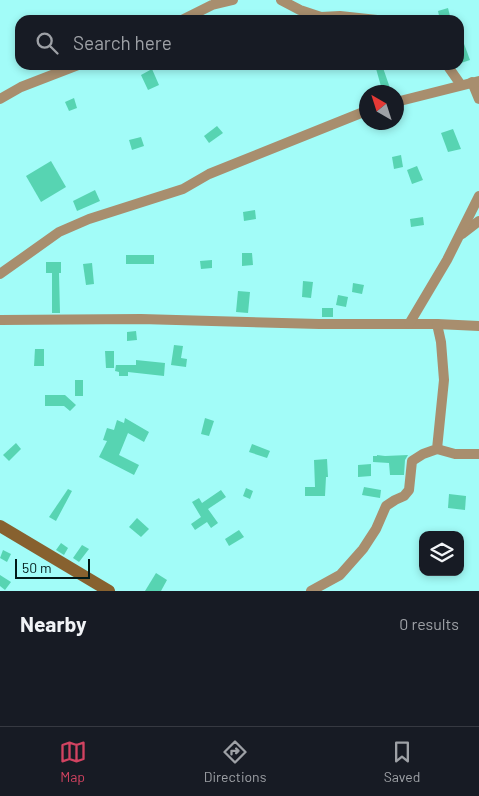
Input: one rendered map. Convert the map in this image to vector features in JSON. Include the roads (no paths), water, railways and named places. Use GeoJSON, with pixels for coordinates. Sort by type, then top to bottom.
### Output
{"type":"FeatureCollection","features":[{"type":"Feature","properties":{"kind":"main road"},"geometry":{"type":"LineString","coordinates":[[0,526],[109,591]]}},
{"type":"Feature","properties":{"kind":"street"},"geometry":{"type":"LineString","coordinates":[[192,15],[212,5],[233,0]]}},
{"type":"Feature","properties":{"kind":"street"},"geometry":{"type":"LineString","coordinates":[[281,0],[315,15]]}},
{"type":"Feature","properties":{"kind":"street"},"geometry":{"type":"LineString","coordinates":[[0,99],[28,84],[65,70]]}},
{"type":"Feature","properties":{"kind":"street"},"geometry":{"type":"LineString","coordinates":[[450,70],[461,85]]}},
{"type":"Feature","properties":{"kind":"street"},"geometry":{"type":"LineString","coordinates":[[404,100],[475,82],[479,99]]}},
{"type":"Feature","properties":{"kind":"street"},"geometry":{"type":"LineString","coordinates":[[0,274],[59,232],[89,219],[183,190],[209,174],[359,114]]}},
{"type":"Feature","properties":{"kind":"street"},"geometry":{"type":"LineString","coordinates":[[409,324],[461,234],[479,196]]}},
{"type":"Feature","properties":{"kind":"street"},"geometry":{"type":"LineString","coordinates":[[461,234],[479,221]]}},
{"type":"Feature","properties":{"kind":"street"},"geometry":{"type":"LineString","coordinates":[[0,320],[141,319],[479,326]]}},
{"type":"Feature","properties":{"kind":"street"},"geometry":{"type":"LineString","coordinates":[[437,324],[441,342],[444,380],[437,449]]}},
{"type":"Feature","properties":{"kind":"street"},"geometry":{"type":"LineString","coordinates":[[311,591],[340,575],[363,549],[376,530],[386,506],[404,496],[409,490],[412,461],[423,454],[437,449],[455,454],[479,454]]}}]}
